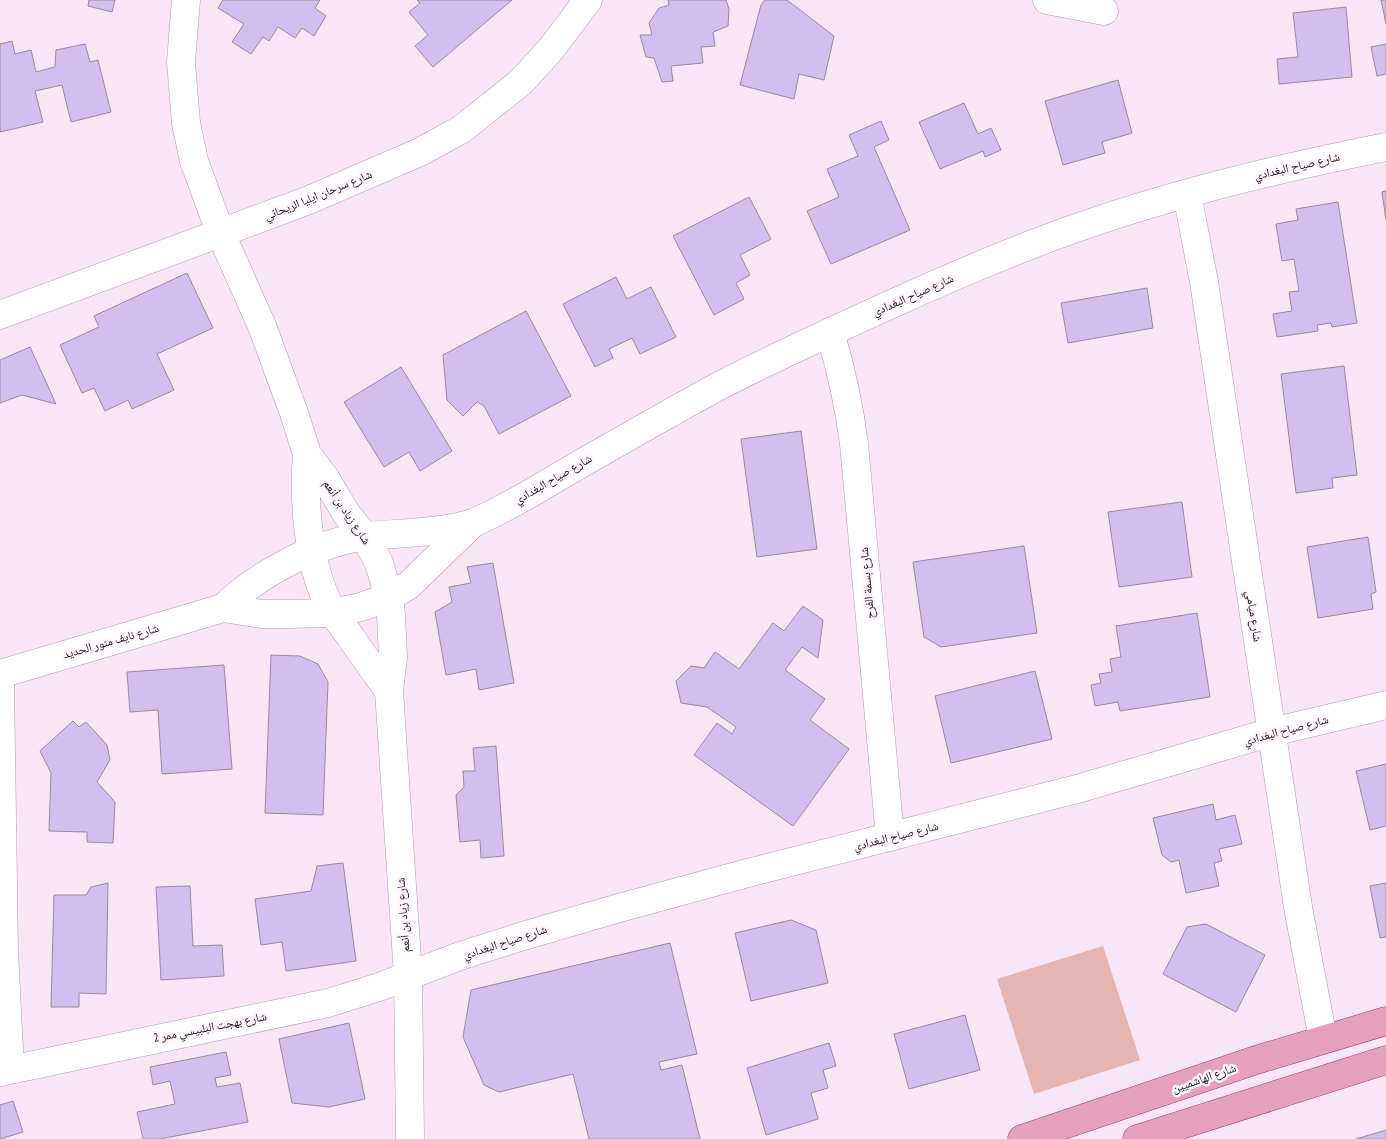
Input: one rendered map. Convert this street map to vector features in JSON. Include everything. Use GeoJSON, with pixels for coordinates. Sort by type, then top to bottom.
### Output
{"type":"FeatureCollection","features":[{"type":"Feature","properties":{"kind":"main road","name":"شارع الهاشميين"},"geometry":{"type":"LineString","coordinates":[[1022,1139],[1324,1039],[1386,1021]]}},
{"type":"Feature","properties":{"kind":"main road"},"geometry":{"type":"LineString","coordinates":[[1136,1139],[1386,1060]]}},
{"type":"Feature","properties":{"kind":"street","name":"شارع زياد بن أنعم"},"geometry":{"type":"LineString","coordinates":[[186,0],[181,62],[186,123],[194,161],[221,234],[262,326],[307,454],[325,478],[346,513],[365,537],[379,563],[388,597],[393,657],[389,691],[408,975],[410,1139]]}},
{"type":"Feature","properties":{"kind":"street","name":"شارع سرحان ايليا الريحاني"},"geometry":{"type":"LineString","coordinates":[[0,315],[221,234],[365,177],[462,130],[522,82],[551,49],[588,0]]}},
{"type":"Feature","properties":{"kind":"street"},"geometry":{"type":"LineString","coordinates":[[1047,0],[1104,11]]}},
{"type":"Feature","properties":{"kind":"street","name":"شارع صياح البغدادي"},"geometry":{"type":"LineString","coordinates":[[333,613],[361,607],[388,597],[409,585],[473,523],[720,386],[830,332],[940,282],[1084,225],[1187,194],[1302,164],[1386,147]]}},
{"type":"Feature","properties":{"kind":"street","name":"شارع ميامي"},"geometry":{"type":"LineString","coordinates":[[1187,194],[1204,282],[1298,907],[1324,1039]]}},
{"type":"Feature","properties":{"kind":"street","name":"شارع بسمة الفرح"},"geometry":{"type":"LineString","coordinates":[[830,332],[848,399],[854,444],[890,837]]}},
{"type":"Feature","properties":{"kind":"street","name":"شارع زياد بن أنعم"},"geometry":{"type":"LineString","coordinates":[[307,454],[306,497],[313,551],[321,585],[333,613],[389,691]]}},
{"type":"Feature","properties":{"kind":"street","name":"شارع صياح البغدادي"},"geometry":{"type":"LineString","coordinates":[[313,551],[336,542],[365,537],[437,530],[473,523]]}},
{"type":"Feature","properties":{"kind":"street","name":"شارع نايف منور الحديد"},"geometry":{"type":"LineString","coordinates":[[0,674],[223,608],[252,584],[313,551]]}},
{"type":"Feature","properties":{"kind":"street","name":"شارع نايف منور الحديد"},"geometry":{"type":"LineString","coordinates":[[223,608],[262,614],[333,613]]}},
{"type":"Feature","properties":{"kind":"street"},"geometry":{"type":"LineString","coordinates":[[0,685],[5,1070]]}},
{"type":"Feature","properties":{"kind":"street","name":"شارع صياح البغدادي"},"geometry":{"type":"LineString","coordinates":[[408,975],[523,936],[619,908],[1086,787],[1272,732],[1386,705]]}},
{"type":"Feature","properties":{"kind":"street","name":"شارع بهجت البلبيسي ممر 2"},"geometry":{"type":"LineString","coordinates":[[5,1070],[328,1003],[372,990],[408,975]]}},
{"type":"Feature","properties":{"kind":"shaded area"},"geometry":{"type":"Polygon","coordinates":[[[1103,946],[1140,1060],[1034,1094],[997,979],[1103,946]]]}},
{"type":"Feature","properties":{"kind":"building"},"geometry":{"type":"Polygon","coordinates":[[[89,0],[115,0],[112,12],[88,6],[89,0]]]}},
{"type":"Feature","properties":{"kind":"building"},"geometry":{"type":"Polygon","coordinates":[[[223,0],[320,0],[315,8],[326,16],[314,36],[302,28],[295,38],[278,27],[269,41],[263,37],[251,54],[232,42],[244,24],[218,8],[223,0]]]}},
{"type":"Feature","properties":{"kind":"building"},"geometry":{"type":"Polygon","coordinates":[[[417,0],[512,0],[433,67],[415,46],[428,35],[409,12],[420,3],[417,0]]]}},
{"type":"Feature","properties":{"kind":"building"},"geometry":{"type":"Polygon","coordinates":[[[668,0],[726,0],[729,9],[728,26],[713,32],[715,46],[701,47],[703,63],[671,66],[673,81],[662,82],[654,58],[646,57],[640,35],[652,35],[649,23],[659,8],[669,5],[668,0]]]}},
{"type":"Feature","properties":{"kind":"building"},"geometry":{"type":"Polygon","coordinates":[[[765,0],[787,0],[834,36],[824,80],[799,74],[794,99],[740,85],[761,5],[765,0]]]}},
{"type":"Feature","properties":{"kind":"building"},"geometry":{"type":"Polygon","coordinates":[[[1381,0],[1386,0],[1386,24],[1381,0]]]}},
{"type":"Feature","properties":{"kind":"building"},"geometry":{"type":"Polygon","coordinates":[[[1346,7],[1352,77],[1279,84],[1277,59],[1298,57],[1293,13],[1346,7]]]}},
{"type":"Feature","properties":{"kind":"building"},"geometry":{"type":"Polygon","coordinates":[[[12,41],[15,54],[31,50],[36,72],[55,67],[56,50],[85,44],[90,62],[98,60],[111,112],[71,122],[62,85],[35,91],[43,122],[0,132],[0,44],[12,41]]]}},
{"type":"Feature","properties":{"kind":"building"},"geometry":{"type":"Polygon","coordinates":[[[1386,44],[1386,74],[1377,76],[1371,47],[1386,44]]]}},
{"type":"Feature","properties":{"kind":"building"},"geometry":{"type":"Polygon","coordinates":[[[1118,80],[1132,133],[1102,142],[1105,153],[1063,165],[1045,101],[1118,80]]]}},
{"type":"Feature","properties":{"kind":"building"},"geometry":{"type":"Polygon","coordinates":[[[964,103],[978,134],[991,128],[1001,150],[985,157],[983,151],[940,169],[919,122],[964,103]]]}},
{"type":"Feature","properties":{"kind":"building"},"geometry":{"type":"Polygon","coordinates":[[[881,121],[889,140],[874,147],[910,230],[831,264],[807,211],[839,197],[827,169],[858,156],[849,135],[881,121]]]}},
{"type":"Feature","properties":{"kind":"building"},"geometry":{"type":"Polygon","coordinates":[[[1386,191],[1386,220],[1382,192],[1386,191]]]}},
{"type":"Feature","properties":{"kind":"building"},"geometry":{"type":"Polygon","coordinates":[[[749,197],[771,239],[740,255],[750,275],[736,283],[744,299],[714,315],[673,236],[749,197]]]}},
{"type":"Feature","properties":{"kind":"building"},"geometry":{"type":"Polygon","coordinates":[[[1338,202],[1357,323],[1332,327],[1331,323],[1317,325],[1318,331],[1277,337],[1273,314],[1292,311],[1289,292],[1299,291],[1294,259],[1282,261],[1276,224],[1298,220],[1296,209],[1338,202]]]}},
{"type":"Feature","properties":{"kind":"building"},"geometry":{"type":"Polygon","coordinates":[[[187,273],[213,328],[157,354],[174,390],[132,409],[128,400],[105,411],[94,388],[82,393],[60,345],[99,327],[94,316],[187,273]]]}},
{"type":"Feature","properties":{"kind":"building"},"geometry":{"type":"Polygon","coordinates":[[[616,277],[627,299],[651,287],[676,337],[640,354],[632,338],[609,349],[613,358],[595,367],[563,304],[616,277]]]}},
{"type":"Feature","properties":{"kind":"building"},"geometry":{"type":"Polygon","coordinates":[[[1147,288],[1153,328],[1068,343],[1061,303],[1147,288]]]}},
{"type":"Feature","properties":{"kind":"building"},"geometry":{"type":"Polygon","coordinates":[[[526,311],[571,396],[499,434],[484,406],[477,402],[463,416],[447,400],[443,355],[526,311]]]}},
{"type":"Feature","properties":{"kind":"building"},"geometry":{"type":"Polygon","coordinates":[[[30,347],[56,404],[22,395],[0,403],[0,360],[30,347]]]}},
{"type":"Feature","properties":{"kind":"building"},"geometry":{"type":"Polygon","coordinates":[[[1344,366],[1357,475],[1332,478],[1333,488],[1296,493],[1281,374],[1344,366]]]}},
{"type":"Feature","properties":{"kind":"building"},"geometry":{"type":"Polygon","coordinates":[[[401,367],[452,451],[420,471],[409,452],[384,467],[344,402],[401,367]]]}},
{"type":"Feature","properties":{"kind":"building"},"geometry":{"type":"Polygon","coordinates":[[[801,431],[817,549],[757,557],[741,439],[801,431]]]}},
{"type":"Feature","properties":{"kind":"building"},"geometry":{"type":"Polygon","coordinates":[[[1182,502],[1192,577],[1119,587],[1108,512],[1182,502]]]}},
{"type":"Feature","properties":{"kind":"building"},"geometry":{"type":"Polygon","coordinates":[[[1368,537],[1376,592],[1371,594],[1373,609],[1318,618],[1307,547],[1368,537]]]}},
{"type":"Feature","properties":{"kind":"building"},"geometry":{"type":"Polygon","coordinates":[[[1024,546],[1037,633],[941,647],[924,637],[913,562],[1024,546]]]}},
{"type":"Feature","properties":{"kind":"building"},"geometry":{"type":"Polygon","coordinates":[[[493,563],[514,683],[479,690],[476,669],[446,675],[435,612],[452,602],[449,587],[471,583],[467,567],[493,563]]]}},
{"type":"Feature","properties":{"kind":"building"},"geometry":{"type":"Polygon","coordinates":[[[803,606],[823,620],[818,658],[802,647],[785,670],[825,699],[810,720],[849,749],[793,826],[694,755],[717,723],[732,734],[736,727],[707,707],[681,703],[676,681],[691,666],[704,668],[715,652],[739,669],[773,623],[784,631],[803,606]]]}},
{"type":"Feature","properties":{"kind":"building"},"geometry":{"type":"Polygon","coordinates":[[[1197,613],[1210,697],[1120,711],[1118,702],[1095,706],[1091,685],[1101,683],[1099,674],[1112,672],[1110,659],[1121,657],[1116,626],[1197,613]]]}},
{"type":"Feature","properties":{"kind":"building"},"geometry":{"type":"Polygon","coordinates":[[[271,655],[300,656],[318,664],[328,682],[323,815],[265,813],[271,655]]]}},
{"type":"Feature","properties":{"kind":"building"},"geometry":{"type":"Polygon","coordinates":[[[224,665],[232,769],[162,774],[158,710],[130,712],[127,672],[224,665]]]}},
{"type":"Feature","properties":{"kind":"building"},"geometry":{"type":"Polygon","coordinates":[[[1035,671],[1052,739],[951,763],[935,696],[1035,671]]]}},
{"type":"Feature","properties":{"kind":"building"},"geometry":{"type":"Polygon","coordinates":[[[73,721],[79,727],[86,722],[107,745],[110,760],[97,782],[115,802],[113,843],[87,842],[87,832],[49,831],[51,773],[40,751],[73,721]]]}},
{"type":"Feature","properties":{"kind":"building"},"geometry":{"type":"Polygon","coordinates":[[[496,746],[504,856],[481,858],[480,840],[460,842],[456,795],[464,787],[463,771],[475,771],[473,748],[496,746]]]}},
{"type":"Feature","properties":{"kind":"building"},"geometry":{"type":"Polygon","coordinates":[[[1386,764],[1386,826],[1370,830],[1356,771],[1386,764]]]}},
{"type":"Feature","properties":{"kind":"building"},"geometry":{"type":"Polygon","coordinates":[[[1213,804],[1216,820],[1235,815],[1242,844],[1219,849],[1222,861],[1214,863],[1219,886],[1186,893],[1179,860],[1171,862],[1162,855],[1153,818],[1213,804]]]}},
{"type":"Feature","properties":{"kind":"building"},"geometry":{"type":"Polygon","coordinates":[[[343,863],[356,961],[286,971],[282,942],[261,945],[255,899],[311,891],[317,866],[343,863]]]}},
{"type":"Feature","properties":{"kind":"building"},"geometry":{"type":"Polygon","coordinates":[[[108,883],[106,994],[79,993],[79,1007],[51,1007],[54,895],[86,895],[91,887],[108,883]]]}},
{"type":"Feature","properties":{"kind":"building"},"geometry":{"type":"Polygon","coordinates":[[[1386,883],[1386,937],[1380,938],[1370,886],[1386,883]]]}},
{"type":"Feature","properties":{"kind":"building"},"geometry":{"type":"Polygon","coordinates":[[[190,886],[193,946],[222,945],[224,976],[161,980],[156,887],[190,886]]]}},
{"type":"Feature","properties":{"kind":"building"},"geometry":{"type":"Polygon","coordinates":[[[791,920],[816,930],[828,983],[751,1001],[735,933],[791,920]]]}},
{"type":"Feature","properties":{"kind":"building"},"geometry":{"type":"Polygon","coordinates":[[[1206,924],[1265,955],[1236,1012],[1163,974],[1187,927],[1206,924]]]}},
{"type":"Feature","properties":{"kind":"building"},"geometry":{"type":"Polygon","coordinates":[[[670,943],[697,1054],[659,1062],[661,1070],[682,1065],[700,1139],[589,1139],[573,1074],[499,1092],[484,1085],[463,1037],[471,990],[670,943]]]}},
{"type":"Feature","properties":{"kind":"building"},"geometry":{"type":"Polygon","coordinates":[[[965,1015],[980,1070],[909,1089],[894,1034],[965,1015]]]}},
{"type":"Feature","properties":{"kind":"building"},"geometry":{"type":"Polygon","coordinates":[[[349,1023],[365,1099],[329,1107],[292,1103],[279,1039],[349,1023]]]}},
{"type":"Feature","properties":{"kind":"building"},"geometry":{"type":"Polygon","coordinates":[[[829,1043],[836,1066],[823,1070],[828,1088],[811,1093],[818,1119],[766,1135],[747,1068],[829,1043]]]}},
{"type":"Feature","properties":{"kind":"building"},"geometry":{"type":"Polygon","coordinates":[[[226,1052],[231,1075],[215,1078],[217,1087],[240,1083],[248,1122],[160,1139],[143,1139],[137,1112],[175,1104],[170,1081],[153,1085],[150,1067],[226,1052]]]}},
{"type":"Feature","properties":{"kind":"building"},"geometry":{"type":"Polygon","coordinates":[[[13,1101],[23,1132],[0,1139],[0,1105],[13,1101]]]}},
{"type":"Feature","properties":{"kind":"building"},"geometry":{"type":"Polygon","coordinates":[[[1386,1130],[1386,1139],[1356,1139],[1386,1130]]]}}]}
